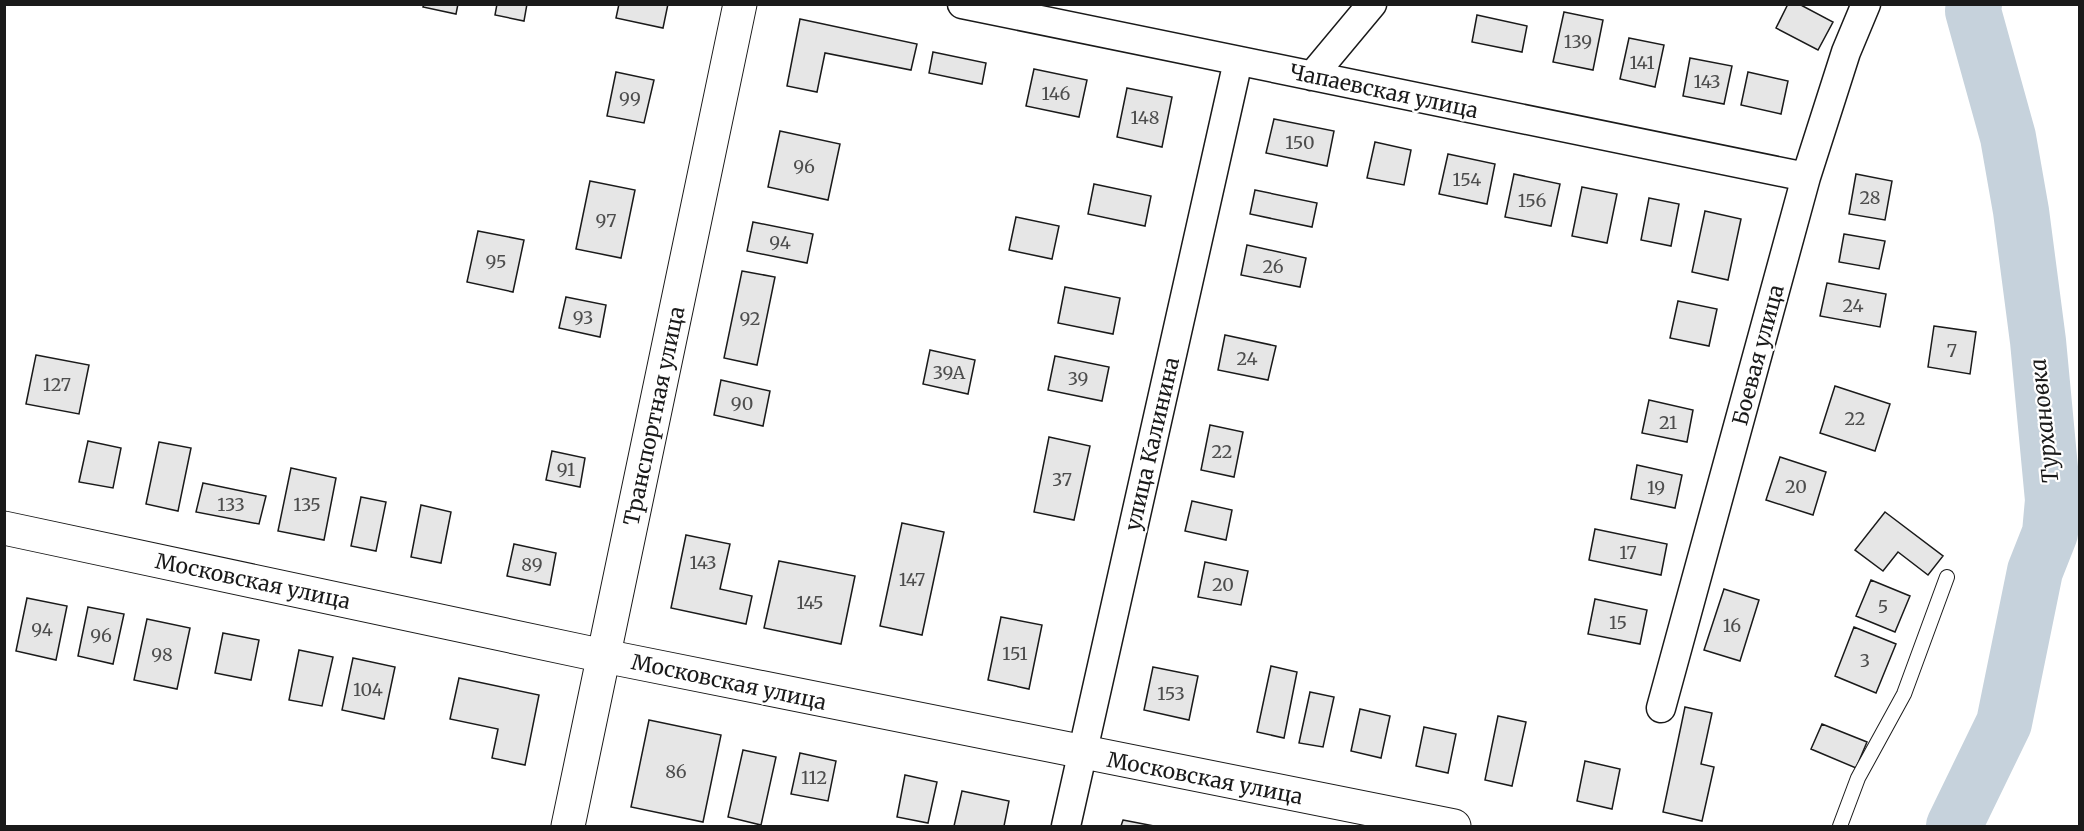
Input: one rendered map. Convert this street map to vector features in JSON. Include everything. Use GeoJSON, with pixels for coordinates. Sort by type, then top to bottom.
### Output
{"type":"FeatureCollection","features":[{"type":"Feature","properties":{"kind":"main road","name":"Транспортная улица"},"geometry":{"type":"LineString","coordinates":[[568,826],[740,4]]}},
{"type":"Feature","properties":{"kind":"main road","name":"Московская улица"},"geometry":{"type":"LineString","coordinates":[[4,528],[604,656],[1082,754],[1454,826]]}},
{"type":"Feature","properties":{"kind":"street","name":"Чапаевская улица"},"geometry":{"type":"LineString","coordinates":[[962,4],[1806,177]]}},
{"type":"Feature","properties":{"kind":"street"},"geometry":{"type":"LineString","coordinates":[[1312,76],[1372,4]]}},
{"type":"Feature","properties":{"kind":"street","name":"Боевая улица"},"geometry":{"type":"LineString","coordinates":[[1660,708],[1806,177],[1846,52],[1866,4]]}},
{"type":"Feature","properties":{"kind":"street","name":"улица Калинина"},"geometry":{"type":"LineString","coordinates":[[1066,826],[1238,61]]}},
{"type":"Feature","properties":{"kind":"lane"},"geometry":{"type":"LineString","coordinates":[[1840,826],[1858,778],[1904,694],[1947,577]]}},
{"type":"Feature","properties":{"kind":"building"},"geometry":{"type":"Polygon","coordinates":[[[424,4],[458,4],[456,14],[423,7],[424,4]]]}},
{"type":"Feature","properties":{"kind":"building"},"geometry":{"type":"Polygon","coordinates":[[[497,4],[527,4],[524,21],[495,15],[497,4]]]}},
{"type":"Feature","properties":{"kind":"building"},"geometry":{"type":"Polygon","coordinates":[[[619,4],[668,4],[663,28],[616,18],[619,4]]]}},
{"type":"Feature","properties":{"kind":"building"},"geometry":{"type":"Polygon","coordinates":[[[1788,4],[1799,4],[1833,22],[1818,50],[1776,28],[1788,4]]]}},
{"type":"Feature","properties":{"kind":"building"},"geometry":{"type":"Polygon","coordinates":[[[1564,12],[1603,20],[1593,70],[1553,62],[1564,12]]]}},
{"type":"Feature","properties":{"kind":"building"},"geometry":{"type":"Polygon","coordinates":[[[1477,15],[1527,26],[1522,52],[1472,42],[1477,15]]]}},
{"type":"Feature","properties":{"kind":"building"},"geometry":{"type":"Polygon","coordinates":[[[800,19],[917,44],[911,70],[825,53],[817,92],[787,86],[800,19]]]}},
{"type":"Feature","properties":{"kind":"building"},"geometry":{"type":"Polygon","coordinates":[[[1629,38],[1664,45],[1655,87],[1620,79],[1629,38]]]}},
{"type":"Feature","properties":{"kind":"building"},"geometry":{"type":"Polygon","coordinates":[[[933,52],[986,63],[982,84],[929,73],[933,52]]]}},
{"type":"Feature","properties":{"kind":"building"},"geometry":{"type":"Polygon","coordinates":[[[1690,58],[1732,66],[1724,104],[1683,96],[1690,58]]]}},
{"type":"Feature","properties":{"kind":"building"},"geometry":{"type":"Polygon","coordinates":[[[1034,69],[1087,80],[1079,117],[1026,106],[1034,69]]]}},
{"type":"Feature","properties":{"kind":"building"},"geometry":{"type":"Polygon","coordinates":[[[616,72],[654,80],[644,123],[607,116],[616,72]]]}},
{"type":"Feature","properties":{"kind":"building"},"geometry":{"type":"Polygon","coordinates":[[[1748,72],[1788,81],[1781,114],[1741,105],[1748,72]]]}},
{"type":"Feature","properties":{"kind":"building"},"geometry":{"type":"Polygon","coordinates":[[[1127,88],[1172,97],[1162,147],[1117,137],[1127,88]]]}},
{"type":"Feature","properties":{"kind":"building"},"geometry":{"type":"Polygon","coordinates":[[[1274,119],[1334,131],[1327,166],[1266,153],[1274,119]]]}},
{"type":"Feature","properties":{"kind":"building"},"geometry":{"type":"Polygon","coordinates":[[[780,131],[840,144],[828,200],[768,187],[780,131]]]}},
{"type":"Feature","properties":{"kind":"building"},"geometry":{"type":"Polygon","coordinates":[[[1375,142],[1411,150],[1404,185],[1367,178],[1375,142]]]}},
{"type":"Feature","properties":{"kind":"building"},"geometry":{"type":"Polygon","coordinates":[[[1448,154],[1495,164],[1487,204],[1439,194],[1448,154]]]}},
{"type":"Feature","properties":{"kind":"building"},"geometry":{"type":"Polygon","coordinates":[[[1514,174],[1560,184],[1551,226],[1505,217],[1514,174]]]}},
{"type":"Feature","properties":{"kind":"building"},"geometry":{"type":"Polygon","coordinates":[[[1856,174],[1892,181],[1885,220],[1849,214],[1856,174]]]}},
{"type":"Feature","properties":{"kind":"building"},"geometry":{"type":"Polygon","coordinates":[[[590,181],[635,190],[621,258],[576,249],[590,181]]]}},
{"type":"Feature","properties":{"kind":"building"},"geometry":{"type":"Polygon","coordinates":[[[1094,184],[1151,196],[1145,226],[1088,214],[1094,184]]]}},
{"type":"Feature","properties":{"kind":"building"},"geometry":{"type":"Polygon","coordinates":[[[1582,187],[1617,194],[1607,243],[1572,236],[1582,187]]]}},
{"type":"Feature","properties":{"kind":"building"},"geometry":{"type":"Polygon","coordinates":[[[1255,190],[1317,203],[1312,227],[1250,214],[1255,190]]]}},
{"type":"Feature","properties":{"kind":"building"},"geometry":{"type":"Polygon","coordinates":[[[1649,198],[1679,204],[1671,246],[1641,240],[1649,198]]]}},
{"type":"Feature","properties":{"kind":"building"},"geometry":{"type":"Polygon","coordinates":[[[1705,211],[1741,219],[1728,280],[1692,272],[1705,211]]]}},
{"type":"Feature","properties":{"kind":"building"},"geometry":{"type":"Polygon","coordinates":[[[1016,217],[1059,226],[1052,259],[1009,250],[1016,217]]]}},
{"type":"Feature","properties":{"kind":"building"},"geometry":{"type":"Polygon","coordinates":[[[753,222],[813,234],[807,263],[747,251],[753,222]]]}},
{"type":"Feature","properties":{"kind":"building"},"geometry":{"type":"Polygon","coordinates":[[[478,231],[524,240],[513,292],[467,282],[478,231]]]}},
{"type":"Feature","properties":{"kind":"building"},"geometry":{"type":"Polygon","coordinates":[[[1844,234],[1885,241],[1879,269],[1839,262],[1844,234]]]}},
{"type":"Feature","properties":{"kind":"building"},"geometry":{"type":"Polygon","coordinates":[[[1247,245],[1306,258],[1300,287],[1241,275],[1247,245]]]}},
{"type":"Feature","properties":{"kind":"building"},"geometry":{"type":"Polygon","coordinates":[[[742,271],[775,277],[757,365],[724,358],[742,271]]]}},
{"type":"Feature","properties":{"kind":"building"},"geometry":{"type":"Polygon","coordinates":[[[1827,283],[1886,294],[1880,327],[1820,316],[1827,283]]]}},
{"type":"Feature","properties":{"kind":"building"},"geometry":{"type":"Polygon","coordinates":[[[1065,287],[1120,298],[1113,334],[1058,323],[1065,287]]]}},
{"type":"Feature","properties":{"kind":"building"},"geometry":{"type":"Polygon","coordinates":[[[566,297],[606,305],[600,337],[559,328],[566,297]]]}},
{"type":"Feature","properties":{"kind":"building"},"geometry":{"type":"Polygon","coordinates":[[[1678,301],[1717,309],[1709,346],[1670,338],[1678,301]]]}},
{"type":"Feature","properties":{"kind":"building"},"geometry":{"type":"Polygon","coordinates":[[[1934,326],[1976,332],[1970,374],[1928,367],[1934,326]]]}},
{"type":"Feature","properties":{"kind":"building"},"geometry":{"type":"Polygon","coordinates":[[[1225,335],[1276,346],[1268,380],[1218,370],[1225,335]]]}},
{"type":"Feature","properties":{"kind":"building"},"geometry":{"type":"Polygon","coordinates":[[[930,350],[975,360],[968,394],[923,384],[930,350]]]}},
{"type":"Feature","properties":{"kind":"building"},"geometry":{"type":"Polygon","coordinates":[[[36,355],[89,365],[79,414],[26,404],[36,355]]]}},
{"type":"Feature","properties":{"kind":"building"},"geometry":{"type":"Polygon","coordinates":[[[1055,356],[1109,367],[1102,401],[1048,390],[1055,356]]]}},
{"type":"Feature","properties":{"kind":"building"},"geometry":{"type":"Polygon","coordinates":[[[721,380],[770,391],[763,426],[714,415],[721,380]]]}},
{"type":"Feature","properties":{"kind":"building"},"geometry":{"type":"Polygon","coordinates":[[[1835,386],[1890,404],[1875,451],[1820,433],[1835,386]]]}},
{"type":"Feature","properties":{"kind":"building"},"geometry":{"type":"Polygon","coordinates":[[[1649,400],[1693,410],[1687,442],[1642,433],[1649,400]]]}},
{"type":"Feature","properties":{"kind":"building"},"geometry":{"type":"Polygon","coordinates":[[[1210,425],[1243,432],[1234,477],[1201,470],[1210,425]]]}},
{"type":"Feature","properties":{"kind":"building"},"geometry":{"type":"Polygon","coordinates":[[[1049,437],[1090,446],[1074,520],[1034,512],[1049,437]]]}},
{"type":"Feature","properties":{"kind":"building"},"geometry":{"type":"Polygon","coordinates":[[[88,441],[121,448],[113,488],[79,482],[88,441]]]}},
{"type":"Feature","properties":{"kind":"building"},"geometry":{"type":"Polygon","coordinates":[[[159,442],[191,448],[178,511],[146,504],[159,442]]]}},
{"type":"Feature","properties":{"kind":"building"},"geometry":{"type":"Polygon","coordinates":[[[552,451],[585,458],[580,487],[546,480],[552,451]]]}},
{"type":"Feature","properties":{"kind":"building"},"geometry":{"type":"Polygon","coordinates":[[[1780,457],[1826,472],[1813,515],[1766,500],[1780,457]]]}},
{"type":"Feature","properties":{"kind":"building"},"geometry":{"type":"Polygon","coordinates":[[[1637,465],[1682,475],[1675,508],[1631,499],[1637,465]]]}},
{"type":"Feature","properties":{"kind":"building"},"geometry":{"type":"Polygon","coordinates":[[[291,468],[336,478],[324,540],[278,531],[291,468]]]}},
{"type":"Feature","properties":{"kind":"building"},"geometry":{"type":"Polygon","coordinates":[[[203,483],[266,496],[259,524],[196,512],[203,483]]]}},
{"type":"Feature","properties":{"kind":"building"},"geometry":{"type":"Polygon","coordinates":[[[361,497],[386,502],[376,551],[351,546],[361,497]]]}},
{"type":"Feature","properties":{"kind":"building"},"geometry":{"type":"Polygon","coordinates":[[[1192,501],[1232,510],[1226,540],[1185,531],[1192,501]]]}},
{"type":"Feature","properties":{"kind":"building"},"geometry":{"type":"Polygon","coordinates":[[[421,505],[451,512],[441,563],[411,557],[421,505]]]}},
{"type":"Feature","properties":{"kind":"building"},"geometry":{"type":"Polygon","coordinates":[[[1885,512],[1943,556],[1928,575],[1898,552],[1883,571],[1855,550],[1885,512]]]}},
{"type":"Feature","properties":{"kind":"building"},"geometry":{"type":"Polygon","coordinates":[[[902,523],[944,532],[922,635],[880,626],[902,523]]]}},
{"type":"Feature","properties":{"kind":"building"},"geometry":{"type":"Polygon","coordinates":[[[1595,529],[1667,544],[1661,575],[1589,560],[1595,529]]]}},
{"type":"Feature","properties":{"kind":"building"},"geometry":{"type":"Polygon","coordinates":[[[686,535],[730,544],[720,589],[752,596],[746,624],[671,608],[686,535]]]}},
{"type":"Feature","properties":{"kind":"building"},"geometry":{"type":"Polygon","coordinates":[[[514,544],[556,553],[550,585],[507,576],[514,544]]]}},
{"type":"Feature","properties":{"kind":"building"},"geometry":{"type":"Polygon","coordinates":[[[779,561],[855,576],[841,644],[764,628],[779,561]]]}},
{"type":"Feature","properties":{"kind":"building"},"geometry":{"type":"Polygon","coordinates":[[[1205,562],[1248,571],[1241,605],[1198,597],[1205,562]]]}},
{"type":"Feature","properties":{"kind":"building"},"geometry":{"type":"Polygon","coordinates":[[[1871,580],[1910,596],[1895,632],[1856,616],[1871,580]]]}},
{"type":"Feature","properties":{"kind":"building"},"geometry":{"type":"Polygon","coordinates":[[[1724,589],[1759,600],[1740,661],[1704,650],[1724,589]]]}},
{"type":"Feature","properties":{"kind":"building"},"geometry":{"type":"Polygon","coordinates":[[[27,598],[67,606],[56,660],[16,651],[27,598]]]}},
{"type":"Feature","properties":{"kind":"building"},"geometry":{"type":"Polygon","coordinates":[[[1595,599],[1647,610],[1640,644],[1588,634],[1595,599]]]}},
{"type":"Feature","properties":{"kind":"building"},"geometry":{"type":"Polygon","coordinates":[[[88,607],[124,614],[113,664],[78,656],[88,607]]]}},
{"type":"Feature","properties":{"kind":"building"},"geometry":{"type":"Polygon","coordinates":[[[1001,617],[1042,625],[1029,689],[988,680],[1001,617]]]}},
{"type":"Feature","properties":{"kind":"building"},"geometry":{"type":"Polygon","coordinates":[[[147,619],[190,628],[177,689],[134,680],[147,619]]]}},
{"type":"Feature","properties":{"kind":"building"},"geometry":{"type":"Polygon","coordinates":[[[1854,627],[1896,644],[1876,693],[1835,676],[1854,627]]]}},
{"type":"Feature","properties":{"kind":"building"},"geometry":{"type":"Polygon","coordinates":[[[223,633],[259,640],[251,680],[215,673],[223,633]]]}},
{"type":"Feature","properties":{"kind":"building"},"geometry":{"type":"Polygon","coordinates":[[[299,650],[333,657],[322,706],[289,700],[299,650]]]}},
{"type":"Feature","properties":{"kind":"building"},"geometry":{"type":"Polygon","coordinates":[[[353,658],[395,667],[384,719],[342,710],[353,658]]]}},
{"type":"Feature","properties":{"kind":"building"},"geometry":{"type":"Polygon","coordinates":[[[1271,666],[1297,672],[1284,738],[1257,732],[1271,666]]]}},
{"type":"Feature","properties":{"kind":"building"},"geometry":{"type":"Polygon","coordinates":[[[1153,667],[1198,676],[1189,720],[1144,710],[1153,667]]]}},
{"type":"Feature","properties":{"kind":"building"},"geometry":{"type":"Polygon","coordinates":[[[459,678],[539,695],[525,765],[492,758],[498,729],[450,719],[459,678]]]}},
{"type":"Feature","properties":{"kind":"building"},"geometry":{"type":"Polygon","coordinates":[[[1310,692],[1334,697],[1323,747],[1299,743],[1310,692]]]}},
{"type":"Feature","properties":{"kind":"building"},"geometry":{"type":"Polygon","coordinates":[[[1685,707],[1712,713],[1701,764],[1714,767],[1702,821],[1663,812],[1685,707]]]}},
{"type":"Feature","properties":{"kind":"building"},"geometry":{"type":"Polygon","coordinates":[[[1360,709],[1390,716],[1381,758],[1351,751],[1360,709]]]}},
{"type":"Feature","properties":{"kind":"building"},"geometry":{"type":"Polygon","coordinates":[[[1498,716],[1526,722],[1512,786],[1485,780],[1498,716]]]}},
{"type":"Feature","properties":{"kind":"building"},"geometry":{"type":"Polygon","coordinates":[[[649,720],[721,735],[703,822],[631,807],[649,720]]]}},
{"type":"Feature","properties":{"kind":"building"},"geometry":{"type":"Polygon","coordinates":[[[1822,724],[1867,742],[1856,768],[1811,749],[1822,724]]]}},
{"type":"Feature","properties":{"kind":"building"},"geometry":{"type":"Polygon","coordinates":[[[1424,727],[1456,734],[1448,773],[1416,766],[1424,727]]]}},
{"type":"Feature","properties":{"kind":"building"},"geometry":{"type":"Polygon","coordinates":[[[743,750],[776,757],[761,825],[728,817],[743,750]]]}},
{"type":"Feature","properties":{"kind":"building"},"geometry":{"type":"Polygon","coordinates":[[[800,753],[836,761],[828,801],[791,794],[800,753]]]}},
{"type":"Feature","properties":{"kind":"building"},"geometry":{"type":"Polygon","coordinates":[[[1585,761],[1620,769],[1612,809],[1577,801],[1585,761]]]}},
{"type":"Feature","properties":{"kind":"building"},"geometry":{"type":"Polygon","coordinates":[[[905,775],[937,782],[928,823],[897,817],[905,775]]]}},
{"type":"Feature","properties":{"kind":"building"},"geometry":{"type":"Polygon","coordinates":[[[962,791],[1009,801],[1004,826],[954,826],[962,791]]]}},
{"type":"Feature","properties":{"kind":"building"},"geometry":{"type":"Polygon","coordinates":[[[1123,820],[1154,826],[1121,826],[1123,820]]]}},
{"type":"Feature","properties":{"kind":"waterway","name":"Турхановка"},"geometry":{"type":"LineString","coordinates":[[1954,826],[2004,723],[2035,571],[2050,533],[2053,500],[2038,341],[2021,211],[2008,137],[1973,11],[1974,4]]}}]}
